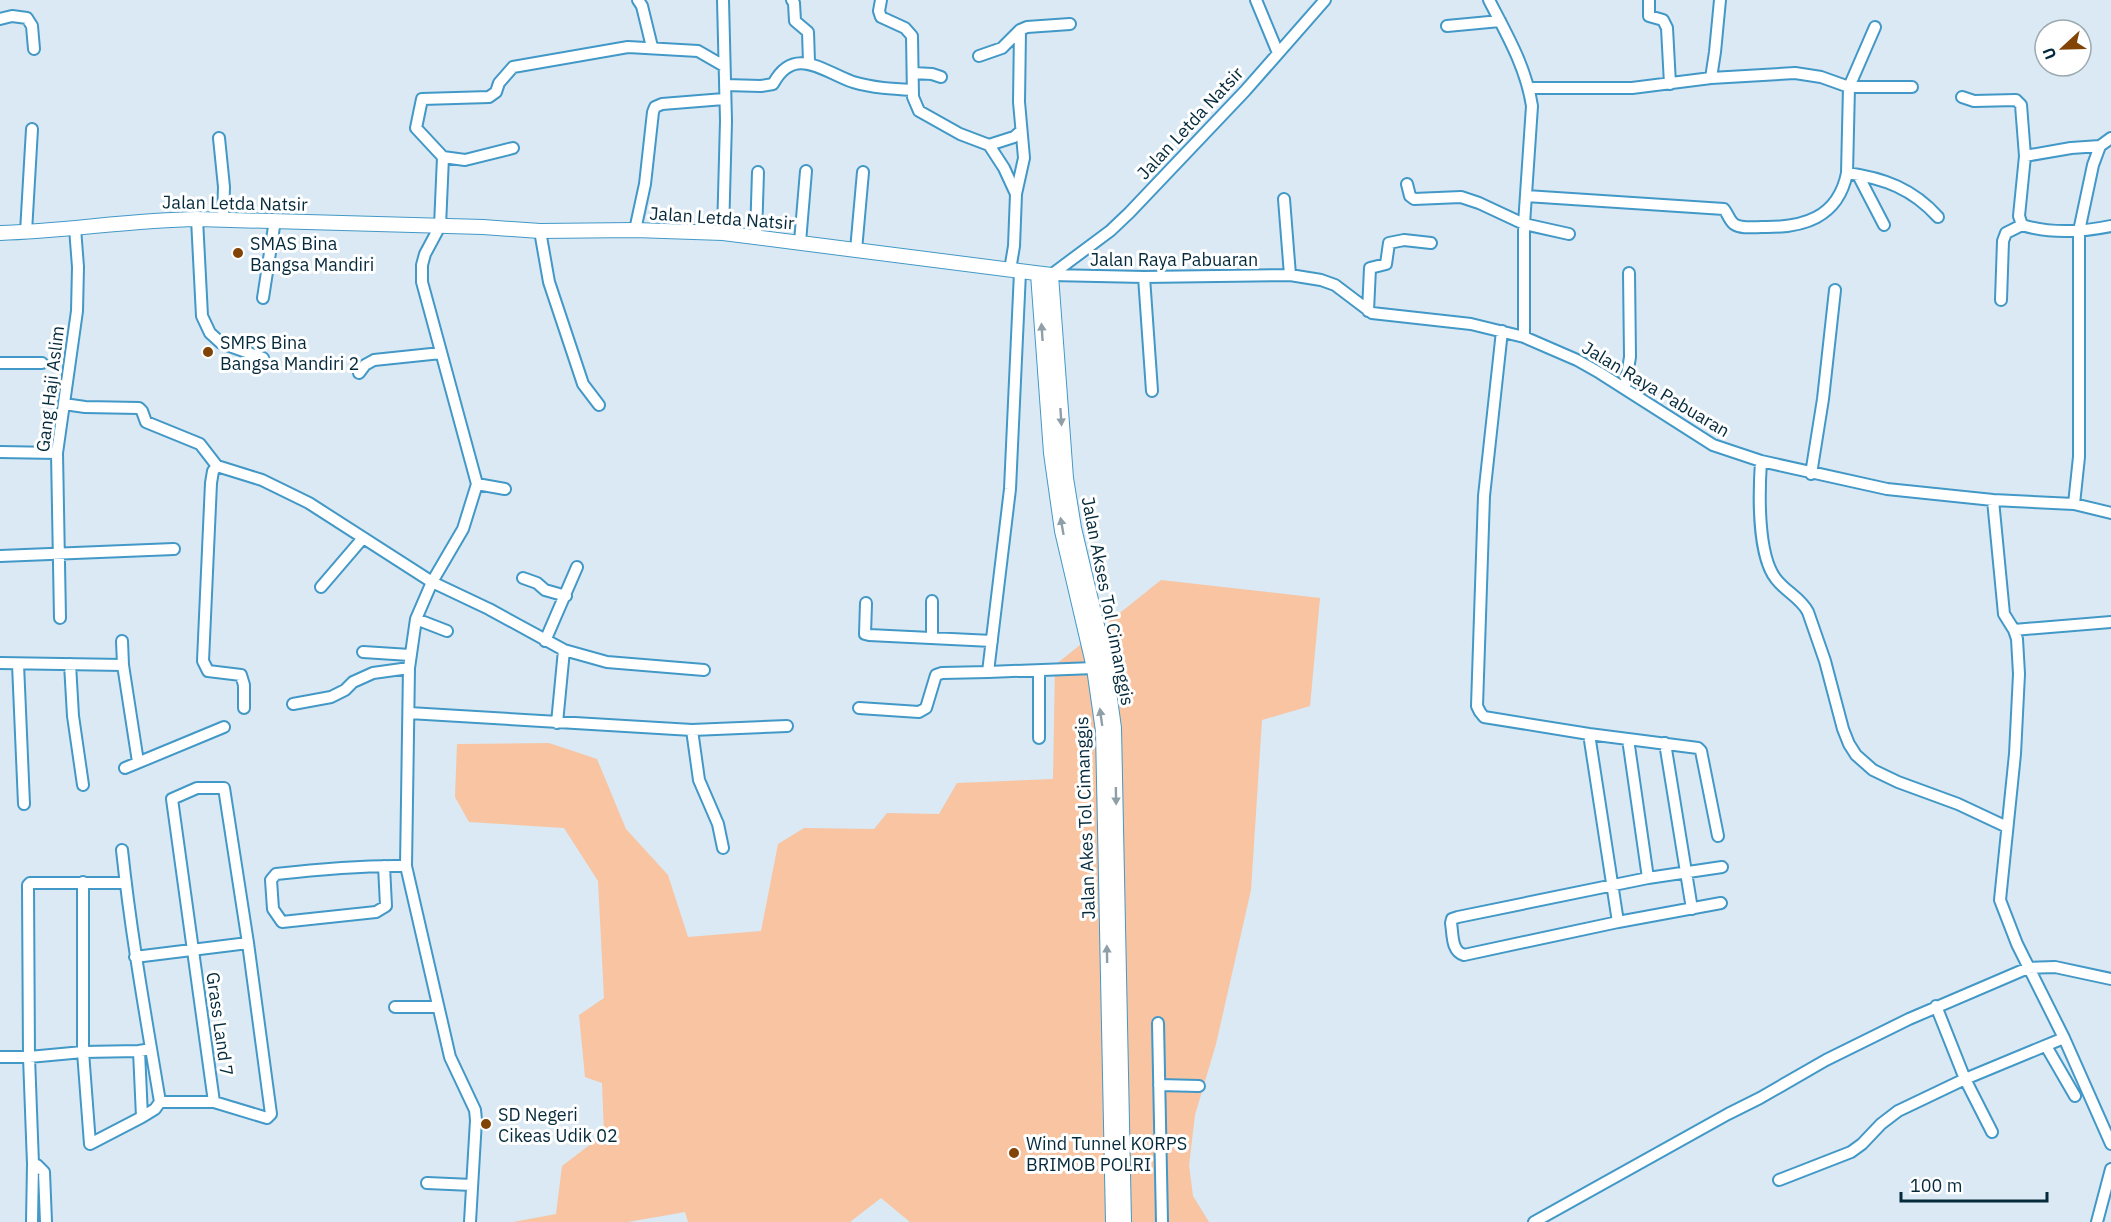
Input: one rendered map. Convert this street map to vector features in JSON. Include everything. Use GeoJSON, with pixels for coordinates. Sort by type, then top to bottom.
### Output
{"type":"FeatureCollection","features":[{"type":"Feature","properties":{"kind":"main road","name":"Jalan Letda Natsir"},"geometry":{"type":"LineString","coordinates":[[0,233],[156,219],[223,219],[483,226],[540,231],[634,230],[723,233],[1044,274]]}},
{"type":"Feature","properties":{"kind":"main road","name":"Jalan Akes Tol Cimanggis"},"geometry":{"type":"LineString","coordinates":[[1044,274],[1051,453],[1062,531],[1094,669],[1103,731],[1113,1222]]}},
{"type":"Feature","properties":{"kind":"main road","name":"Jalan Akses Tol Cimanggis"},"geometry":{"type":"LineString","coordinates":[[1044,274],[1066,478],[1074,528],[1104,655],[1114,728],[1124,1222]]}},
{"type":"Feature","properties":{"kind":"street"},"geometry":{"type":"LineString","coordinates":[[638,0],[642,6],[651,47]]}},
{"type":"Feature","properties":{"kind":"street"},"geometry":{"type":"LineString","coordinates":[[723,0],[725,85],[723,233]]}},
{"type":"Feature","properties":{"kind":"street"},"geometry":{"type":"LineString","coordinates":[[792,0],[795,21],[808,32],[809,62]]}},
{"type":"Feature","properties":{"kind":"street"},"geometry":{"type":"LineString","coordinates":[[881,0],[879,11],[881,17],[905,28],[912,36],[913,97],[919,111],[960,134],[989,145],[1004,168],[1016,194]]}},
{"type":"Feature","properties":{"kind":"street"},"geometry":{"type":"LineString","coordinates":[[1256,0],[1278,53]]}},
{"type":"Feature","properties":{"kind":"street","name":"Jalan Letda Natsir"},"geometry":{"type":"LineString","coordinates":[[1044,274],[1110,231],[1130,212],[1205,134],[1324,0]]}},
{"type":"Feature","properties":{"kind":"street"},"geometry":{"type":"LineString","coordinates":[[1489,0],[1519,58],[1530,88],[1532,106],[1524,224],[1524,337]]}},
{"type":"Feature","properties":{"kind":"street"},"geometry":{"type":"LineString","coordinates":[[1649,0],[1649,16],[1663,20],[1666,28],[1670,84]]}},
{"type":"Feature","properties":{"kind":"street"},"geometry":{"type":"LineString","coordinates":[[1711,78],[1720,0]]}},
{"type":"Feature","properties":{"kind":"street"},"geometry":{"type":"LineString","coordinates":[[0,19],[12,16],[27,18],[32,26],[34,49]]}},
{"type":"Feature","properties":{"kind":"street"},"geometry":{"type":"LineString","coordinates":[[1447,26],[1500,21]]}},
{"type":"Feature","properties":{"kind":"street"},"geometry":{"type":"LineString","coordinates":[[980,56],[1002,48],[1020,30],[1039,25],[1070,24]]}},
{"type":"Feature","properties":{"kind":"street"},"geometry":{"type":"LineString","coordinates":[[1875,27],[1849,87],[1852,174],[1884,225]]}},
{"type":"Feature","properties":{"kind":"street"},"geometry":{"type":"LineString","coordinates":[[988,672],[1010,489],[1016,194],[1024,158],[1021,131],[1020,30]]}},
{"type":"Feature","properties":{"kind":"street"},"geometry":{"type":"LineString","coordinates":[[513,148],[465,160],[443,157],[416,128],[422,99],[489,97],[496,92],[499,82],[513,67],[628,47],[698,51],[724,66]]}},
{"type":"Feature","properties":{"kind":"street"},"geometry":{"type":"LineString","coordinates":[[725,85],[773,84],[778,74],[794,64],[809,62],[853,82],[886,89],[913,90]]}},
{"type":"Feature","properties":{"kind":"street"},"geometry":{"type":"LineString","coordinates":[[913,73],[941,77]]}},
{"type":"Feature","properties":{"kind":"street"},"geometry":{"type":"LineString","coordinates":[[1530,88],[1612,89],[1711,78],[1795,73],[1821,77],[1849,87],[1912,87]]}},
{"type":"Feature","properties":{"kind":"street"},"geometry":{"type":"LineString","coordinates":[[1962,97],[1974,101],[2016,100],[2021,105],[2025,156],[2019,216],[2022,225]]}},
{"type":"Feature","properties":{"kind":"street"},"geometry":{"type":"LineString","coordinates":[[634,230],[645,184],[653,112],[656,107],[662,104],[724,99]]}},
{"type":"Feature","properties":{"kind":"street"},"geometry":{"type":"LineString","coordinates":[[26,232],[32,129]]}},
{"type":"Feature","properties":{"kind":"street"},"geometry":{"type":"LineString","coordinates":[[989,145],[1014,137],[1021,131]]}},
{"type":"Feature","properties":{"kind":"street"},"geometry":{"type":"LineString","coordinates":[[219,138],[224,187],[223,219]]}},
{"type":"Feature","properties":{"kind":"street"},"geometry":{"type":"LineString","coordinates":[[2074,504],[2079,457],[2079,231],[2093,165],[2100,147],[2111,138]]}},
{"type":"Feature","properties":{"kind":"street"},"geometry":{"type":"LineString","coordinates":[[2025,156],[2071,148],[2100,147]]}},
{"type":"Feature","properties":{"kind":"street"},"geometry":{"type":"LineString","coordinates":[[443,157],[440,226],[425,254],[422,265],[422,282],[477,484],[463,529],[432,582],[416,619],[409,668],[406,866],[450,1057],[474,1110],[476,1120],[470,1222]]}},
{"type":"Feature","properties":{"kind":"street"},"geometry":{"type":"LineString","coordinates":[[800,242],[806,171]]}},
{"type":"Feature","properties":{"kind":"street"},"geometry":{"type":"LineString","coordinates":[[756,236],[758,172]]}},
{"type":"Feature","properties":{"kind":"street"},"geometry":{"type":"LineString","coordinates":[[856,250],[863,172]]}},
{"type":"Feature","properties":{"kind":"street"},"geometry":{"type":"LineString","coordinates":[[1526,196],[1724,209],[1731,221],[1738,226],[1790,226],[1809,222],[1834,204],[1852,174]]}},
{"type":"Feature","properties":{"kind":"street"},"geometry":{"type":"LineString","coordinates":[[1852,174],[1898,185],[1912,193],[1938,217]]}},
{"type":"Feature","properties":{"kind":"street"},"geometry":{"type":"LineString","coordinates":[[1407,184],[1410,196],[1414,199],[1461,197],[1479,202],[1524,224],[1569,234]]}},
{"type":"Feature","properties":{"kind":"street"},"geometry":{"type":"LineString","coordinates":[[1284,199],[1290,275]]}},
{"type":"Feature","properties":{"kind":"street"},"geometry":{"type":"LineString","coordinates":[[197,219],[202,316],[210,333],[221,343],[263,357]]}},
{"type":"Feature","properties":{"kind":"street"},"geometry":{"type":"LineString","coordinates":[[263,298],[275,220]]}},
{"type":"Feature","properties":{"kind":"street"},"geometry":{"type":"LineString","coordinates":[[2001,300],[2003,241],[2006,233],[2022,225],[2051,231],[2079,231],[2111,226]]}},
{"type":"Feature","properties":{"kind":"street","name":"Gang Haji Aslim"},"geometry":{"type":"LineString","coordinates":[[60,618],[57,453],[77,311],[78,267],[75,228]]}},
{"type":"Feature","properties":{"kind":"street"},"geometry":{"type":"LineString","coordinates":[[540,231],[549,282],[583,384],[599,405]]}},
{"type":"Feature","properties":{"kind":"street"},"geometry":{"type":"LineString","coordinates":[[1368,311],[1370,268],[1386,264],[1389,243],[1404,240],[1431,243]]}},
{"type":"Feature","properties":{"kind":"street"},"geometry":{"type":"LineString","coordinates":[[1625,388],[1630,357],[1629,273]]}},
{"type":"Feature","properties":{"kind":"street","name":"Jalan Raya Pabuaran"},"geometry":{"type":"LineString","coordinates":[[1044,274],[1144,277],[1290,275],[1308,277],[1335,285],[1368,311],[1448,321],[1524,337],[1577,360],[1713,445],[1761,461],[1811,474],[1887,489],[1994,500],[2074,504],[2111,513]]}},
{"type":"Feature","properties":{"kind":"street"},"geometry":{"type":"LineString","coordinates":[[1144,277],[1152,391]]}},
{"type":"Feature","properties":{"kind":"street"},"geometry":{"type":"LineString","coordinates":[[1811,474],[1823,399],[1835,290]]}},
{"type":"Feature","properties":{"kind":"street"},"geometry":{"type":"LineString","coordinates":[[1502,331],[1484,496],[1477,706],[1484,717],[1589,734],[1691,746],[1701,751],[1718,836]]}},
{"type":"Feature","properties":{"kind":"street"},"geometry":{"type":"LineString","coordinates":[[359,373],[365,365],[374,360],[441,353]]}},
{"type":"Feature","properties":{"kind":"street"},"geometry":{"type":"LineString","coordinates":[[0,363],[42,363]]}},
{"type":"Feature","properties":{"kind":"street"},"geometry":{"type":"LineString","coordinates":[[64,404],[85,407],[139,408],[146,422],[200,444],[217,466],[262,480],[309,503],[432,582],[489,609],[564,650],[607,662],[704,670]]}},
{"type":"Feature","properties":{"kind":"street"},"geometry":{"type":"LineString","coordinates":[[0,452],[57,453]]}},
{"type":"Feature","properties":{"kind":"street"},"geometry":{"type":"LineString","coordinates":[[1761,461],[1760,517],[1766,558],[1776,579],[1802,603],[1808,612],[1849,744],[1865,764],[1882,774],[1920,791],[1958,804],[2007,827]]}},
{"type":"Feature","properties":{"kind":"street"},"geometry":{"type":"LineString","coordinates":[[217,466],[213,471],[211,483],[203,661],[208,671],[241,675],[244,685],[244,708]]}},
{"type":"Feature","properties":{"kind":"street"},"geometry":{"type":"LineString","coordinates":[[477,484],[505,489]]}},
{"type":"Feature","properties":{"kind":"street"},"geometry":{"type":"LineString","coordinates":[[1994,500],[2004,614],[2014,630],[2018,649],[2019,674],[2015,754],[2000,900],[2017,944],[2064,1038],[2111,1144]]}},
{"type":"Feature","properties":{"kind":"street"},"geometry":{"type":"LineString","coordinates":[[321,587],[363,538]]}},
{"type":"Feature","properties":{"kind":"street"},"geometry":{"type":"LineString","coordinates":[[0,556],[174,549]]}},
{"type":"Feature","properties":{"kind":"street"},"geometry":{"type":"LineString","coordinates":[[545,641],[577,567]]}},
{"type":"Feature","properties":{"kind":"street"},"geometry":{"type":"LineString","coordinates":[[523,578],[537,583],[545,590],[566,596]]}},
{"type":"Feature","properties":{"kind":"street"},"geometry":{"type":"LineString","coordinates":[[932,601],[932,638]]}},
{"type":"Feature","properties":{"kind":"street"},"geometry":{"type":"LineString","coordinates":[[866,603],[865,634],[992,641]]}},
{"type":"Feature","properties":{"kind":"street"},"geometry":{"type":"LineString","coordinates":[[416,619],[447,632]]}},
{"type":"Feature","properties":{"kind":"street"},"geometry":{"type":"LineString","coordinates":[[2014,630],[2111,622]]}},
{"type":"Feature","properties":{"kind":"street"},"geometry":{"type":"LineString","coordinates":[[122,641],[123,665],[138,762]]}},
{"type":"Feature","properties":{"kind":"street"},"geometry":{"type":"LineString","coordinates":[[557,723],[564,650]]}},
{"type":"Feature","properties":{"kind":"street"},"geometry":{"type":"LineString","coordinates":[[363,652],[410,655]]}},
{"type":"Feature","properties":{"kind":"street"},"geometry":{"type":"LineString","coordinates":[[0,663],[123,665]]}},
{"type":"Feature","properties":{"kind":"street"},"geometry":{"type":"LineString","coordinates":[[18,664],[24,804]]}},
{"type":"Feature","properties":{"kind":"street"},"geometry":{"type":"LineString","coordinates":[[70,664],[73,717],[83,784]]}},
{"type":"Feature","properties":{"kind":"street"},"geometry":{"type":"LineString","coordinates":[[293,704],[331,697],[345,690],[353,682],[373,673],[409,668]]}},
{"type":"Feature","properties":{"kind":"street"},"geometry":{"type":"LineString","coordinates":[[859,708],[919,712],[926,708],[936,675],[942,673],[1094,669]]}},
{"type":"Feature","properties":{"kind":"street"},"geometry":{"type":"LineString","coordinates":[[1039,738],[1040,671]]}},
{"type":"Feature","properties":{"kind":"street"},"geometry":{"type":"LineString","coordinates":[[409,713],[692,730],[787,726]]}},
{"type":"Feature","properties":{"kind":"street"},"geometry":{"type":"LineString","coordinates":[[125,768],[224,726]]}},
{"type":"Feature","properties":{"kind":"street"},"geometry":{"type":"LineString","coordinates":[[692,730],[699,780],[718,824],[723,848]]}},
{"type":"Feature","properties":{"kind":"street"},"geometry":{"type":"LineString","coordinates":[[1589,734],[1618,922]]}},
{"type":"Feature","properties":{"kind":"street"},"geometry":{"type":"LineString","coordinates":[[1628,739],[1648,878]]}},
{"type":"Feature","properties":{"kind":"street"},"geometry":{"type":"LineString","coordinates":[[1665,743],[1692,909]]}},
{"type":"Feature","properties":{"kind":"street","name":"Grass Land 7"},"geometry":{"type":"LineString","coordinates":[[214,1102],[172,800],[196,788],[224,788],[248,943]]}},
{"type":"Feature","properties":{"kind":"street"},"geometry":{"type":"LineString","coordinates":[[83,882],[83,1052],[90,1144],[155,1109],[160,1102],[135,957],[123,850]]}},
{"type":"Feature","properties":{"kind":"street"},"geometry":{"type":"LineString","coordinates":[[384,866],[386,906],[376,912],[282,922],[273,909],[271,880],[276,874],[384,866],[406,866]]}},
{"type":"Feature","properties":{"kind":"street"},"geometry":{"type":"LineString","coordinates":[[1721,903],[1618,922],[1464,955],[1455,950],[1451,922],[1452,919],[1458,917],[1648,878],[1722,867]]}},
{"type":"Feature","properties":{"kind":"street"},"geometry":{"type":"LineString","coordinates":[[32,1222],[28,885],[30,883],[126,883]]}},
{"type":"Feature","properties":{"kind":"street"},"geometry":{"type":"LineString","coordinates":[[135,957],[248,943],[271,1114],[267,1118],[214,1102],[160,1102]]}},
{"type":"Feature","properties":{"kind":"street"},"geometry":{"type":"LineString","coordinates":[[1534,1222],[1826,1060],[1935,1006],[2028,968],[2055,967],[2111,979]]}},
{"type":"Feature","properties":{"kind":"street"},"geometry":{"type":"LineString","coordinates":[[1935,1006],[1965,1079],[1992,1132]]}},
{"type":"Feature","properties":{"kind":"street"},"geometry":{"type":"LineString","coordinates":[[395,1007],[438,1007]]}},
{"type":"Feature","properties":{"kind":"street"},"geometry":{"type":"LineString","coordinates":[[1158,1023],[1161,1222]]}},
{"type":"Feature","properties":{"kind":"street"},"geometry":{"type":"LineString","coordinates":[[1779,1180],[1851,1152],[1898,1111],[1965,1079],[2064,1038]]}},
{"type":"Feature","properties":{"kind":"street"},"geometry":{"type":"LineString","coordinates":[[2046,1046],[2075,1096]]}},
{"type":"Feature","properties":{"kind":"street"},"geometry":{"type":"LineString","coordinates":[[0,1057],[151,1049]]}},
{"type":"Feature","properties":{"kind":"street"},"geometry":{"type":"LineString","coordinates":[[139,1051],[142,1116]]}},
{"type":"Feature","properties":{"kind":"street"},"geometry":{"type":"LineString","coordinates":[[1159,1085],[1199,1086]]}},
{"type":"Feature","properties":{"kind":"street"},"geometry":{"type":"LineString","coordinates":[[33,1164],[38,1165],[44,1172],[46,1222]]}},
{"type":"Feature","properties":{"kind":"street"},"geometry":{"type":"LineString","coordinates":[[2097,1222],[2107,1206],[2111,1169]]}},
{"type":"Feature","properties":{"kind":"street"},"geometry":{"type":"LineString","coordinates":[[427,1183],[472,1185]]}},
{"type":"Feature","properties":{"kind":"shaded area"},"geometry":{"type":"Polygon","coordinates":[[[1161,580],[1320,598],[1310,706],[1262,720],[1251,890],[1216,1044],[1195,1115],[1189,1165],[1193,1196],[1209,1222],[910,1222],[881,1198],[850,1222],[688,1222],[685,1212],[628,1222],[513,1222],[556,1214],[562,1166],[604,1134],[602,1083],[585,1077],[579,1015],[604,998],[598,881],[564,828],[469,822],[455,797],[457,744],[549,743],[597,759],[626,829],[668,875],[688,937],[761,931],[778,844],[804,828],[874,829],[887,813],[939,814],[957,783],[1053,779],[1055,665],[1161,580]]]}},
{"type":"Feature","properties":{"kind":"place","name":"SMAS Bina Bangsa Mandiri"},"geometry":{"type":"Point","coordinates":[238,253]}},
{"type":"Feature","properties":{"kind":"place","name":"SMPS Bina Bangsa Mandiri 2"},"geometry":{"type":"Point","coordinates":[208,352]}},
{"type":"Feature","properties":{"kind":"place","name":"SD Negeri Cikeas Udik 02"},"geometry":{"type":"Point","coordinates":[486,1124]}},
{"type":"Feature","properties":{"kind":"place","name":"Wind Tunnel KORPS BRIMOB POLRI"},"geometry":{"type":"Point","coordinates":[1014,1153]}}]}
